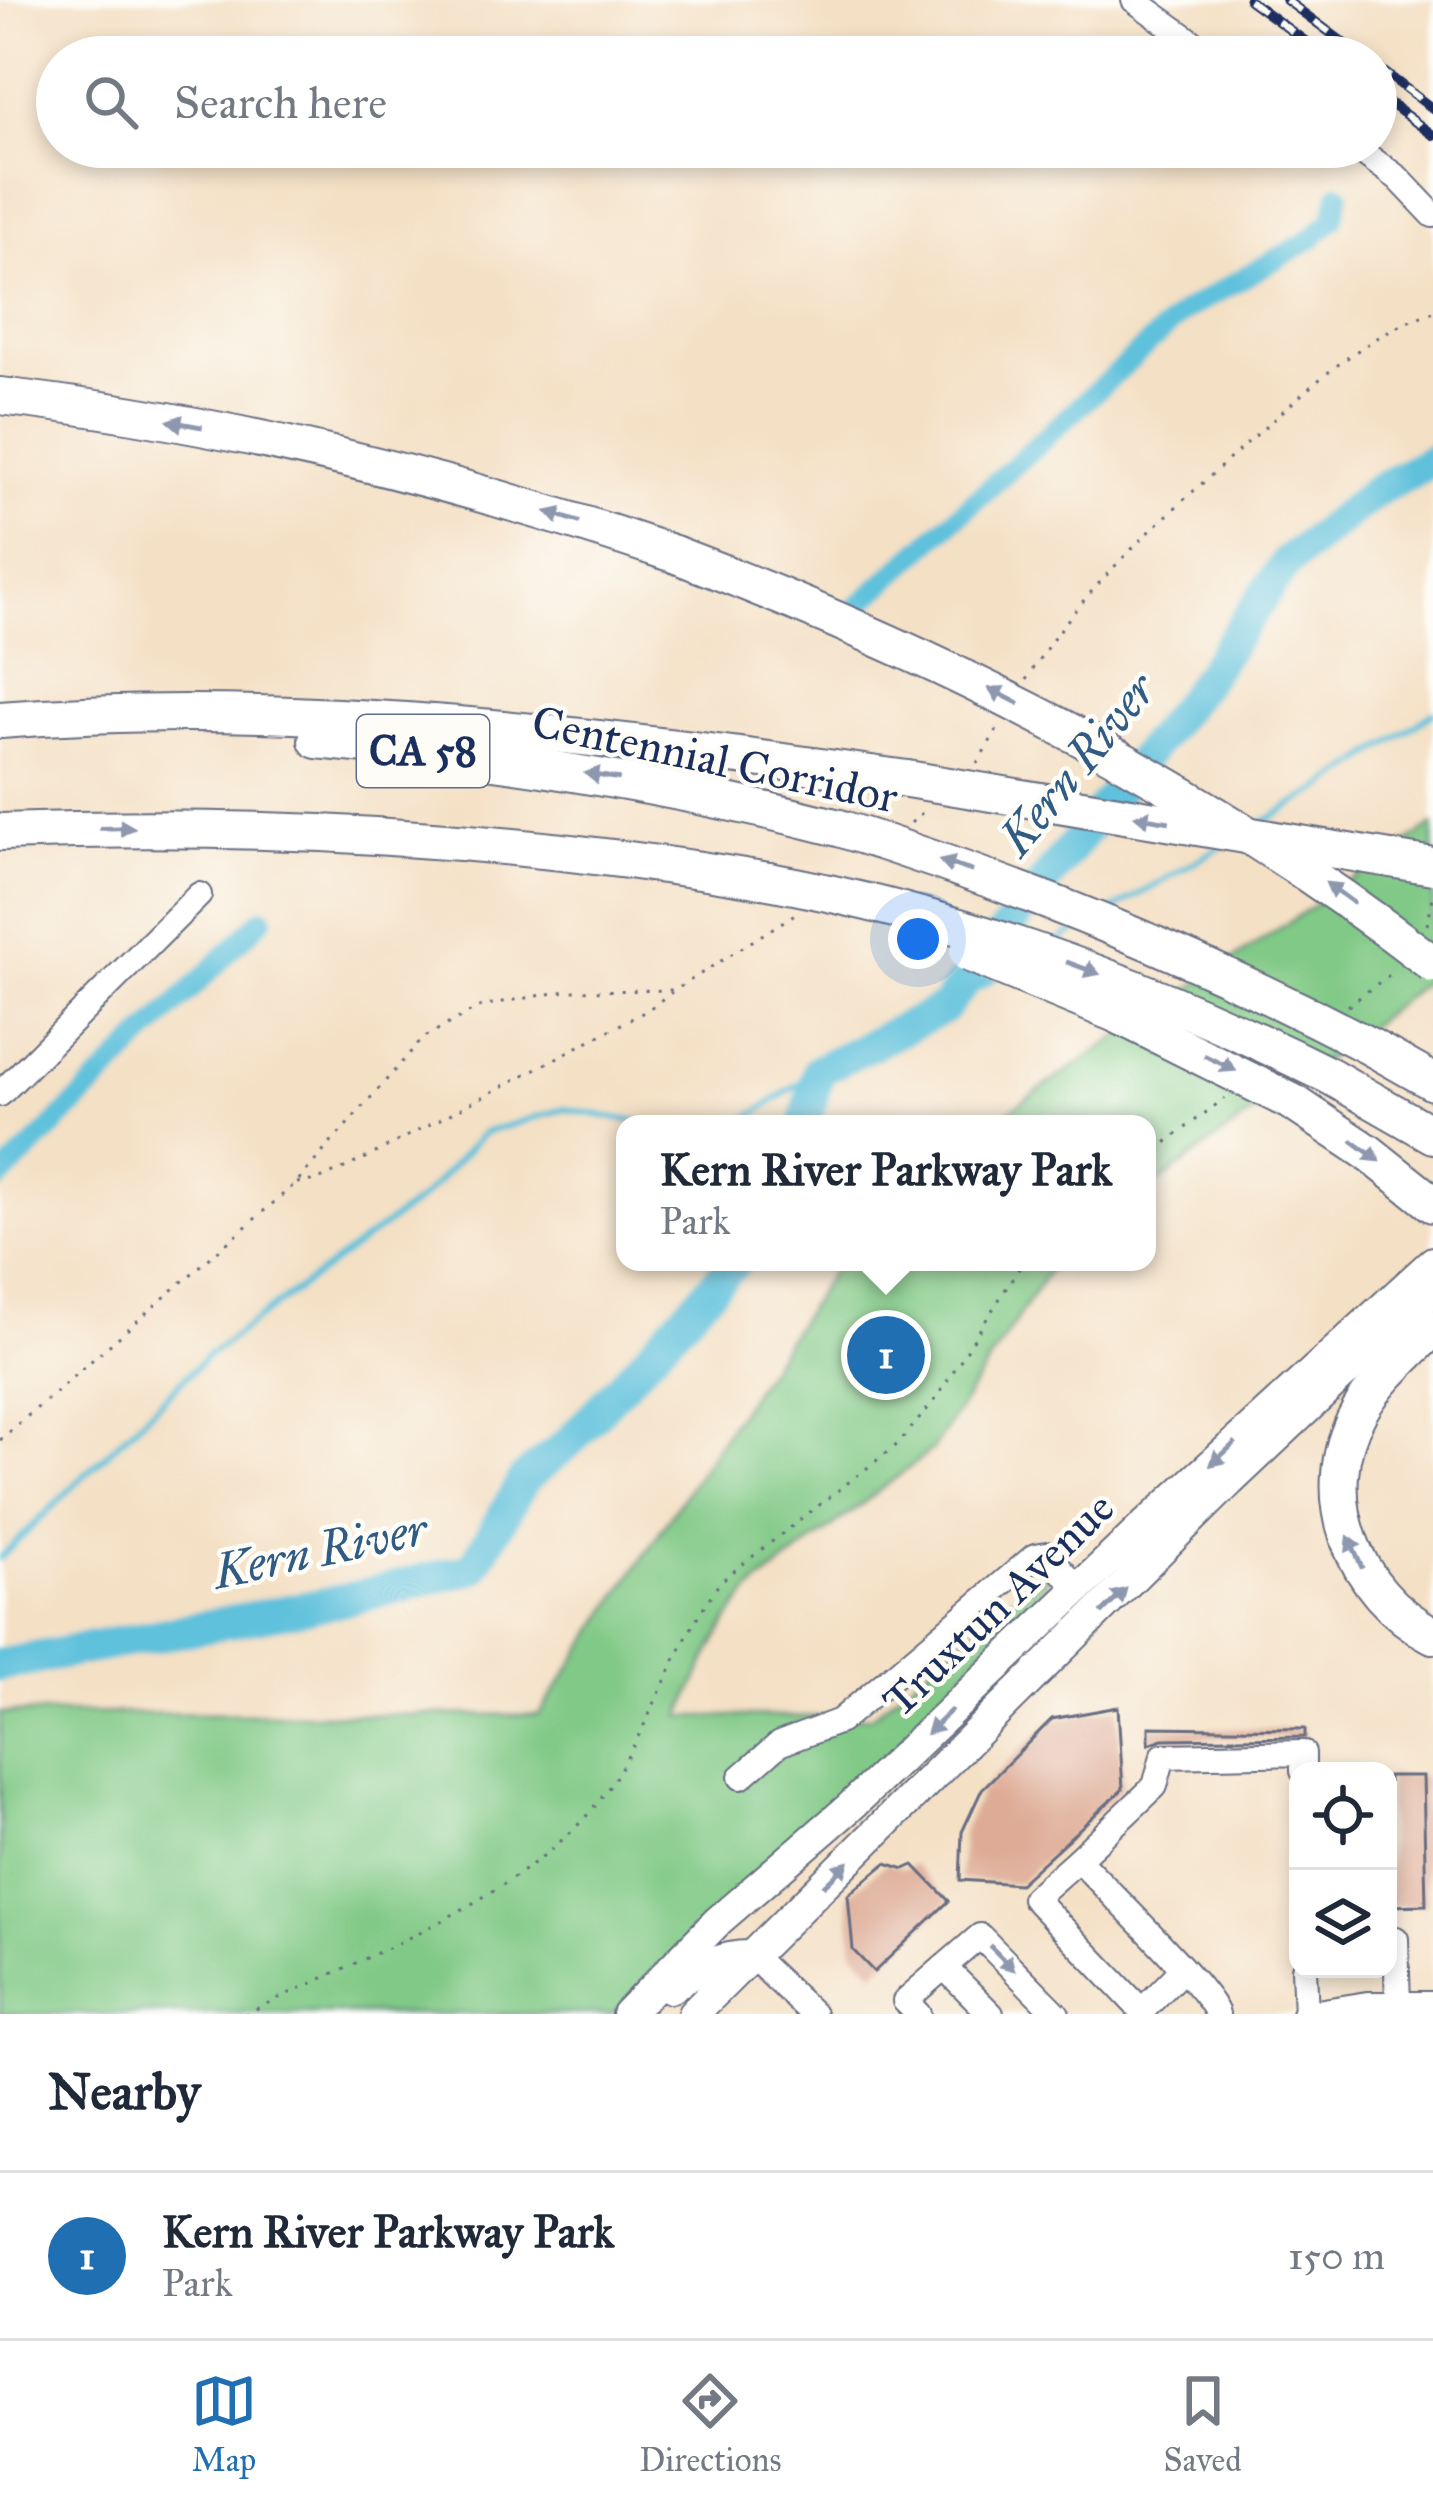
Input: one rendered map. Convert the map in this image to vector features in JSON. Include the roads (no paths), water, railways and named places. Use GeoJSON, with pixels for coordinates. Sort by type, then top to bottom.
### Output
{"type":"FeatureCollection","features":[{"type":"Feature","properties":{"kind":"highway"},"geometry":{"type":"LineString","coordinates":[[0,396],[202,427],[354,458],[519,503],[674,554],[875,635],[1074,732],[1275,849],[1429,948]]}},
{"type":"Feature","properties":{"kind":"highway"},"geometry":{"type":"LineString","coordinates":[[0,723],[174,714],[431,723],[600,738],[907,778],[1433,866]]}},
{"type":"Feature","properties":{"kind":"highway","name":"Centennial Corridor"},"geometry":{"type":"LineString","coordinates":[[0,723],[242,735],[453,754],[633,781],[839,828],[973,872],[1133,933],[1232,977],[1433,1082]]}},
{"type":"Feature","properties":{"kind":"highway"},"geometry":{"type":"LineString","coordinates":[[0,832],[252,828],[459,840],[593,855],[880,904],[1055,957],[1217,1022],[1330,1076],[1433,1136]]}},
{"type":"Feature","properties":{"kind":"highway"},"geometry":{"type":"LineString","coordinates":[[764,885],[1011,968],[1192,1048],[1294,1103],[1369,1153],[1433,1204]]}},
{"type":"Feature","properties":{"kind":"highway"},"geometry":{"type":"LineString","coordinates":[[1433,1328],[1387,1374],[1359,1411],[1346,1443],[1340,1485],[1345,1528],[1360,1568],[1385,1601],[1433,1635]]}},
{"type":"Feature","properties":{"kind":"main road","name":"Truxtun Avenue"},"geometry":{"type":"LineString","coordinates":[[628,2014],[718,1922],[850,1807],[1433,1262]]}},
{"type":"Feature","properties":{"kind":"main road","name":"Truxtun Avenue"},"geometry":{"type":"LineString","coordinates":[[693,2014],[1230,1481],[1433,1290]]}},
{"type":"Feature","properties":{"kind":"main road"},"geometry":{"type":"LineString","coordinates":[[981,1732],[996,1686],[1073,1609],[1078,1589]]}},
{"type":"Feature","properties":{"kind":"main road"},"geometry":{"type":"LineString","coordinates":[[628,2014],[712,1961],[730,1955],[752,1956],[763,1910],[850,1807]]}},
{"type":"Feature","properties":{"kind":"street"},"geometry":{"type":"LineString","coordinates":[[1134,0],[1184,36]]}},
{"type":"Feature","properties":{"kind":"street"},"geometry":{"type":"LineString","coordinates":[[1384,168],[1433,215]]}},
{"type":"Feature","properties":{"kind":"street"},"geometry":{"type":"LineString","coordinates":[[0,1094],[199,895]]}},
{"type":"Feature","properties":{"kind":"street"},"geometry":{"type":"LineString","coordinates":[[741,1777],[779,1744],[840,1721],[1036,1556],[1047,1554],[1078,1589]]}},
{"type":"Feature","properties":{"kind":"street"},"geometry":{"type":"LineString","coordinates":[[1182,1970],[1142,2011],[1034,1898],[1155,1786],[1163,1756],[1303,1754],[1303,1762]]}},
{"type":"Feature","properties":{"kind":"street"},"geometry":{"type":"LineString","coordinates":[[1078,1859],[1215,2005],[1217,2014]]}},
{"type":"Feature","properties":{"kind":"street"},"geometry":{"type":"LineString","coordinates":[[918,2014],[905,2001],[980,1936],[1057,2014]]}},
{"type":"Feature","properties":{"kind":"street"},"geometry":{"type":"LineString","coordinates":[[752,1956],[812,2014]]}},
{"type":"Feature","properties":{"kind":"street"},"geometry":{"type":"LineString","coordinates":[[944,1966],[991,2014]]}},
{"type":"Feature","properties":{"kind":"street"},"geometry":{"type":"LineString","coordinates":[[1304,1978],[1305,2014],[1433,2004]]}},
{"type":"Feature","properties":{"kind":"street"},"geometry":{"type":"LineString","coordinates":[[1382,2008],[1388,1978]]}},
{"type":"Feature","properties":{"kind":"waterway"},"geometry":{"type":"LineString","coordinates":[[855,609],[1185,311],[1311,239],[1333,219],[1339,194]]}},
{"type":"Feature","properties":{"kind":"waterway","name":"Kern River"},"geometry":{"type":"LineString","coordinates":[[807,1115],[819,1070],[944,1008],[1200,686],[1287,562],[1376,491],[1433,460]]}},
{"type":"Feature","properties":{"kind":"waterway"},"geometry":{"type":"LineString","coordinates":[[1260,824],[1433,713]]}},
{"type":"Feature","properties":{"kind":"waterway"},"geometry":{"type":"LineString","coordinates":[[1109,912],[1222,846]]}},
{"type":"Feature","properties":{"kind":"waterway"},"geometry":{"type":"LineString","coordinates":[[0,1179],[263,918]]}},
{"type":"Feature","properties":{"kind":"waterway"},"geometry":{"type":"LineString","coordinates":[[1057,942],[1082,927]]}},
{"type":"Feature","properties":{"kind":"waterway"},"geometry":{"type":"LineString","coordinates":[[944,1008],[994,979]]}},
{"type":"Feature","properties":{"kind":"waterway"},"geometry":{"type":"LineString","coordinates":[[753,1115],[819,1070]]}},
{"type":"Feature","properties":{"kind":"waterway"},"geometry":{"type":"LineString","coordinates":[[0,1558],[207,1356],[423,1197],[483,1133],[564,1109],[616,1118]]}},
{"type":"Feature","properties":{"kind":"waterway","name":"Kern River"},"geometry":{"type":"LineString","coordinates":[[0,1665],[344,1600],[473,1568],[524,1479],[568,1443],[727,1271]]}},
{"type":"Feature","properties":{"kind":"railway"},"geometry":{"type":"LineString","coordinates":[[1249,0],[1298,36]]}},
{"type":"Feature","properties":{"kind":"railway"},"geometry":{"type":"LineString","coordinates":[[1286,0],[1335,36]]}},
{"type":"Feature","properties":{"kind":"railway"},"geometry":{"type":"LineString","coordinates":[[1397,82],[1433,109]]}},
{"type":"Feature","properties":{"kind":"railway"},"geometry":{"type":"LineString","coordinates":[[1397,108],[1433,135]]}},
{"type":"Feature","properties":{"kind":"place","name":"Kern River Parkway Park"},"geometry":{"type":"Point","coordinates":[886,1355]}}]}
